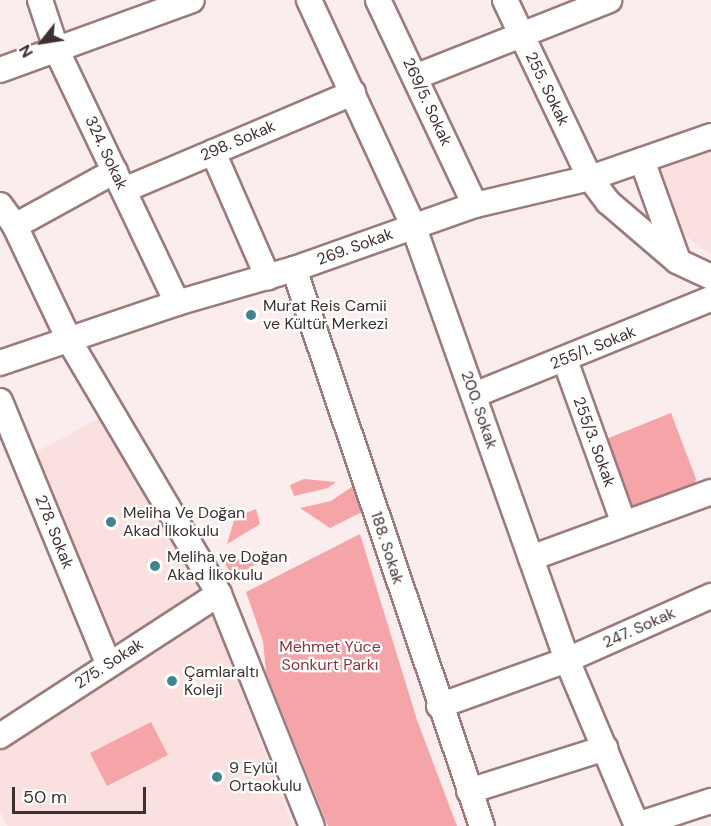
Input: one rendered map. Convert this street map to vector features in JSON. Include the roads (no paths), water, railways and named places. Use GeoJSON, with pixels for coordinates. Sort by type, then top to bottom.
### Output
{"type":"FeatureCollection","features":[{"type":"Feature","properties":{"kind":"street","name":"324. Sokak"},"geometry":{"type":"LineString","coordinates":[[40,0],[57,51],[177,303]]}},
{"type":"Feature","properties":{"kind":"street"},"geometry":{"type":"LineString","coordinates":[[0,70],[192,0]]}},
{"type":"Feature","properties":{"kind":"street","name":"200. Sokak"},"geometry":{"type":"LineString","coordinates":[[309,0],[413,225],[567,660],[637,826]]}},
{"type":"Feature","properties":{"kind":"street","name":"269/5. Sokak"},"geometry":{"type":"LineString","coordinates":[[378,0],[475,205]]}},
{"type":"Feature","properties":{"kind":"street","name":"255. Sokak"},"geometry":{"type":"LineString","coordinates":[[504,0],[590,178],[608,202],[677,261]]}},
{"type":"Feature","properties":{"kind":"street"},"geometry":{"type":"LineString","coordinates":[[415,77],[609,0]]}},
{"type":"Feature","properties":{"kind":"street","name":"298. Sokak"},"geometry":{"type":"LineString","coordinates":[[4,212],[119,181],[213,152],[353,93]]}},
{"type":"Feature","properties":{"kind":"street","name":"269. Sokak"},"geometry":{"type":"LineString","coordinates":[[0,363],[70,342],[177,303],[268,278],[475,205],[590,178],[711,136]]}},
{"type":"Feature","properties":{"kind":"street"},"geometry":{"type":"LineString","coordinates":[[213,152],[268,278]]}},
{"type":"Feature","properties":{"kind":"street"},"geometry":{"type":"LineString","coordinates":[[642,159],[677,261],[711,277]]}},
{"type":"Feature","properties":{"kind":"street"},"geometry":{"type":"LineString","coordinates":[[4,212],[70,342],[219,594],[312,826]]}},
{"type":"Feature","properties":{"kind":"street","name":"188. Sokak"},"geometry":{"type":"LineString","coordinates":[[294,269],[439,706],[482,826]]}},
{"type":"Feature","properties":{"kind":"street","name":"255/1. Sokak"},"geometry":{"type":"LineString","coordinates":[[474,395],[711,299]]}},
{"type":"Feature","properties":{"kind":"street","name":"255/3. Sokak"},"geometry":{"type":"LineString","coordinates":[[565,360],[624,524]]}},
{"type":"Feature","properties":{"kind":"street","name":"278. Sokak"},"geometry":{"type":"LineString","coordinates":[[0,401],[108,663]]}},
{"type":"Feature","properties":{"kind":"street"},"geometry":{"type":"LineString","coordinates":[[531,558],[711,492]]}},
{"type":"Feature","properties":{"kind":"street","name":"275. Sokak"},"geometry":{"type":"LineString","coordinates":[[2,727],[219,594]]}},
{"type":"Feature","properties":{"kind":"street","name":"247. Sokak"},"geometry":{"type":"LineString","coordinates":[[439,706],[567,660],[711,596]]}},
{"type":"Feature","properties":{"kind":"street"},"geometry":{"type":"LineString","coordinates":[[469,791],[605,748]]}},
{"type":"Feature","properties":{"kind":"street"},"geometry":{"type":"LineString","coordinates":[[637,826],[711,801]]}},
{"type":"Feature","properties":{"kind":"place","name":"Murat Reis Camii ve Kültür Merkezi"},"geometry":{"type":"Point","coordinates":[251,315]}},
{"type":"Feature","properties":{"kind":"place","name":"Meliha Ve Doğan Akad İlkokulu"},"geometry":{"type":"Point","coordinates":[111,522]}},
{"type":"Feature","properties":{"kind":"place","name":"Meliha ve Doğan Akad İlkokulu"},"geometry":{"type":"Point","coordinates":[155,566]}},
{"type":"Feature","properties":{"kind":"place","name":"Çamlaraltı Koleji"},"geometry":{"type":"Point","coordinates":[172,681]}},
{"type":"Feature","properties":{"kind":"place","name":"9 Eylül Ortaokulu"},"geometry":{"type":"Point","coordinates":[217,777]}},
{"type":"Feature","properties":{"kind":"park label","name":"Mehmet Yüce Sonkurt Parkı"},"geometry":{"type":"Point","coordinates":[330,656]}}]}
